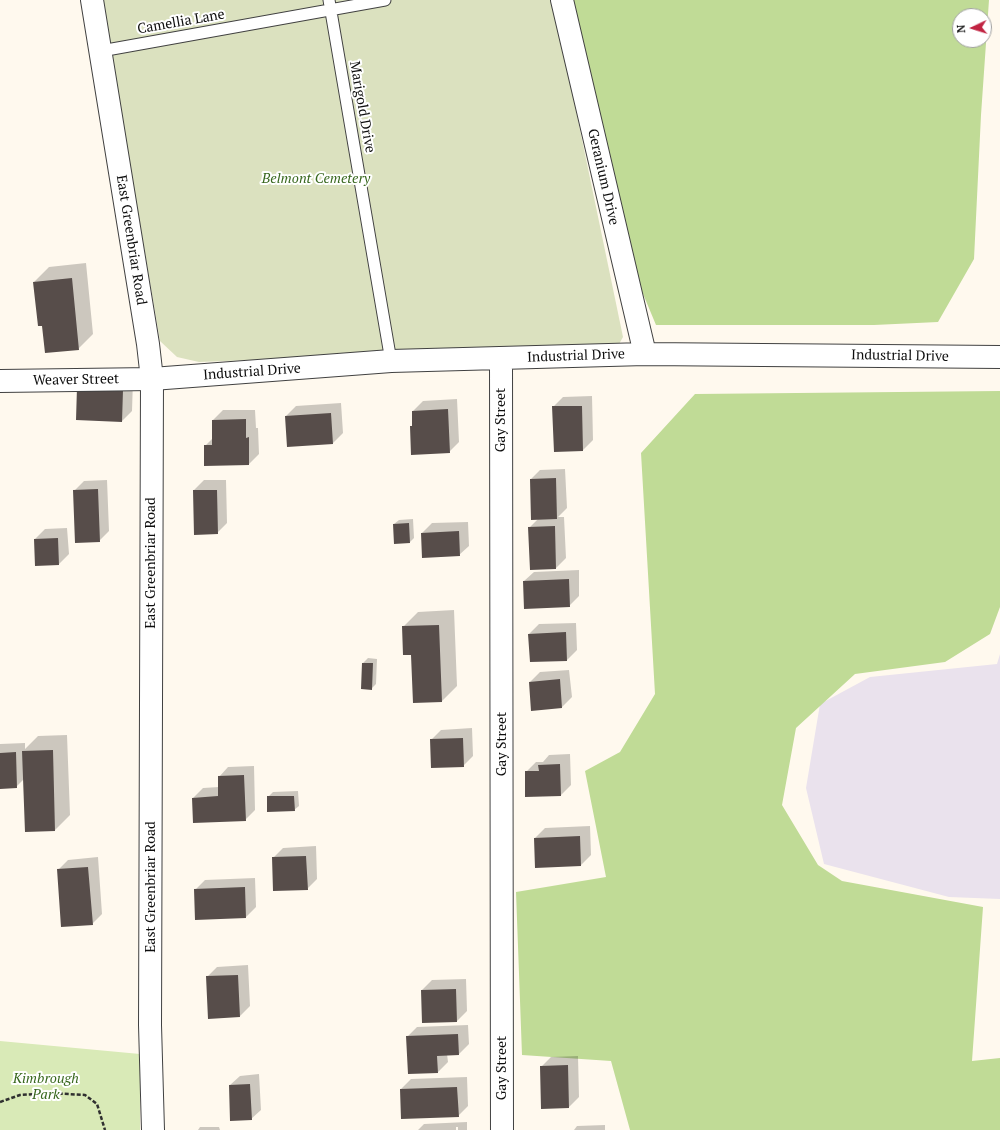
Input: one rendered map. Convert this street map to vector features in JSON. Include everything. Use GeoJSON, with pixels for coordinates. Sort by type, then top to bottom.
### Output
{"type":"FeatureCollection","features":[{"type":"Feature","properties":{"kind":"street","name":"East Greenbriar Road"},"geometry":{"type":"LineString","coordinates":[[92,0],[147,337],[152,379],[150,1024],[153,1130]]}},
{"type":"Feature","properties":{"kind":"street","name":"Geranium Drive"},"geometry":{"type":"LineString","coordinates":[[562,0],[645,354]]}},
{"type":"Feature","properties":{"kind":"street","name":"Industrial Drive"},"geometry":{"type":"LineString","coordinates":[[152,379],[391,361],[645,354],[1000,357]]}},
{"type":"Feature","properties":{"kind":"street","name":"Gay Street"},"geometry":{"type":"LineString","coordinates":[[501,358],[502,1130]]}},
{"type":"Feature","properties":{"kind":"street","name":"Weaver Street"},"geometry":{"type":"LineString","coordinates":[[0,381],[152,379]]}},
{"type":"Feature","properties":{"kind":"lane","name":"Camellia Lane"},"geometry":{"type":"LineString","coordinates":[[101,52],[330,5],[385,0]]}},
{"type":"Feature","properties":{"kind":"lane","name":"Marigold Drive"},"geometry":{"type":"LineString","coordinates":[[330,5],[391,361]]}},
{"type":"Feature","properties":{"kind":"path"},"geometry":{"type":"LineString","coordinates":[[0,1102],[20,1095],[51,1093],[85,1095],[98,1104],[104,1130]]}},
{"type":"Feature","properties":{"kind":"shaded area"},"geometry":{"type":"Polygon","coordinates":[[[1000,654],[1000,899],[949,897],[824,864],[806,788],[820,704],[870,677],[997,664],[1000,654]]]}},
{"type":"Feature","properties":{"kind":"green space","name":"Belmont Cemetery"},"geometry":{"type":"Polygon","coordinates":[[[102,0],[553,0],[623,337],[618,346],[199,362],[177,357],[160,341],[102,0]]]}},
{"type":"Feature","properties":{"kind":"green space"},"geometry":{"type":"Polygon","coordinates":[[[571,0],[989,0],[988,8],[952,8],[952,48],[986,48],[974,259],[938,322],[874,325],[656,325],[641,289],[571,0]]]}},
{"type":"Feature","properties":{"kind":"green space"},"geometry":{"type":"Polygon","coordinates":[[[1000,391],[1000,607],[990,634],[945,662],[855,674],[796,728],[782,805],[818,865],[842,881],[983,907],[972,1061],[1000,1058],[1000,1130],[630,1130],[611,1061],[522,1055],[516,892],[606,877],[585,771],[620,752],[655,694],[641,453],[695,394],[1000,391]]]}},
{"type":"Feature","properties":{"kind":"green space","name":"Kimbrough Park"},"geometry":{"type":"Polygon","coordinates":[[[0,1041],[140,1054],[140,1130],[0,1130],[0,1041]]]}},
{"type":"Feature","properties":{"kind":"building"},"geometry":{"type":"Polygon","coordinates":[[[72,278],[79,350],[45,353],[42,326],[38,326],[33,282],[72,278]]]}},
{"type":"Feature","properties":{"kind":"building"},"geometry":{"type":"Polygon","coordinates":[[[77,387],[123,390],[122,422],[76,420],[77,387]]]}},
{"type":"Feature","properties":{"kind":"building"},"geometry":{"type":"Polygon","coordinates":[[[552,406],[582,406],[583,451],[554,452],[552,406]]]}},
{"type":"Feature","properties":{"kind":"building"},"geometry":{"type":"Polygon","coordinates":[[[448,409],[450,453],[411,455],[410,426],[412,426],[412,411],[448,409]]]}},
{"type":"Feature","properties":{"kind":"building"},"geometry":{"type":"Polygon","coordinates":[[[331,413],[333,444],[287,447],[285,416],[331,413]]]}},
{"type":"Feature","properties":{"kind":"building"},"geometry":{"type":"Polygon","coordinates":[[[246,419],[246,438],[249,437],[249,465],[204,466],[204,445],[212,445],[212,420],[246,419]]]}},
{"type":"Feature","properties":{"kind":"building"},"geometry":{"type":"Polygon","coordinates":[[[556,478],[557,519],[531,520],[530,479],[556,478]]]}},
{"type":"Feature","properties":{"kind":"building"},"geometry":{"type":"Polygon","coordinates":[[[98,489],[100,542],[75,543],[73,490],[98,489]]]}},
{"type":"Feature","properties":{"kind":"building"},"geometry":{"type":"Polygon","coordinates":[[[193,490],[217,490],[218,534],[194,535],[193,490]]]}},
{"type":"Feature","properties":{"kind":"building"},"geometry":{"type":"Polygon","coordinates":[[[409,523],[410,543],[394,544],[393,524],[409,523]]]}},
{"type":"Feature","properties":{"kind":"building"},"geometry":{"type":"Polygon","coordinates":[[[555,526],[556,569],[530,570],[528,527],[555,526]]]}},
{"type":"Feature","properties":{"kind":"building"},"geometry":{"type":"Polygon","coordinates":[[[459,531],[460,556],[422,558],[421,533],[459,531]]]}},
{"type":"Feature","properties":{"kind":"building"},"geometry":{"type":"Polygon","coordinates":[[[58,538],[59,565],[35,566],[34,539],[58,538]]]}},
{"type":"Feature","properties":{"kind":"building"},"geometry":{"type":"Polygon","coordinates":[[[569,579],[570,607],[524,609],[523,581],[569,579]]]}},
{"type":"Feature","properties":{"kind":"building"},"geometry":{"type":"Polygon","coordinates":[[[439,625],[442,702],[413,703],[411,655],[403,655],[402,626],[439,625]]]}},
{"type":"Feature","properties":{"kind":"building"},"geometry":{"type":"Polygon","coordinates":[[[566,632],[567,661],[530,662],[528,634],[566,632]]]}},
{"type":"Feature","properties":{"kind":"building"},"geometry":{"type":"Polygon","coordinates":[[[362,663],[373,663],[372,690],[361,689],[362,663]]]}},
{"type":"Feature","properties":{"kind":"building"},"geometry":{"type":"Polygon","coordinates":[[[560,679],[562,708],[531,711],[529,682],[560,679]]]}},
{"type":"Feature","properties":{"kind":"building"},"geometry":{"type":"Polygon","coordinates":[[[463,738],[464,767],[431,768],[430,739],[463,738]]]}},
{"type":"Feature","properties":{"kind":"building"},"geometry":{"type":"Polygon","coordinates":[[[53,750],[55,831],[25,832],[22,751],[53,750]]]}},
{"type":"Feature","properties":{"kind":"building"},"geometry":{"type":"Polygon","coordinates":[[[16,752],[17,788],[0,789],[0,753],[16,752]]]}},
{"type":"Feature","properties":{"kind":"building"},"geometry":{"type":"Polygon","coordinates":[[[560,764],[561,796],[525,797],[525,771],[539,771],[538,765],[560,764]]]}},
{"type":"Feature","properties":{"kind":"building"},"geometry":{"type":"Polygon","coordinates":[[[244,775],[246,821],[193,823],[192,798],[218,796],[218,776],[244,775]]]}},
{"type":"Feature","properties":{"kind":"building"},"geometry":{"type":"Polygon","coordinates":[[[267,796],[294,796],[295,811],[267,812],[267,796]]]}},
{"type":"Feature","properties":{"kind":"building"},"geometry":{"type":"Polygon","coordinates":[[[580,836],[581,866],[535,868],[534,838],[580,836]]]}},
{"type":"Feature","properties":{"kind":"building"},"geometry":{"type":"Polygon","coordinates":[[[306,856],[308,890],[273,891],[272,857],[306,856]]]}},
{"type":"Feature","properties":{"kind":"building"},"geometry":{"type":"Polygon","coordinates":[[[88,867],[93,925],[61,927],[57,869],[88,867]]]}},
{"type":"Feature","properties":{"kind":"building"},"geometry":{"type":"Polygon","coordinates":[[[245,887],[246,918],[195,920],[194,889],[245,887]]]}},
{"type":"Feature","properties":{"kind":"building"},"geometry":{"type":"Polygon","coordinates":[[[238,975],[240,1017],[208,1019],[206,976],[238,975]]]}},
{"type":"Feature","properties":{"kind":"building"},"geometry":{"type":"Polygon","coordinates":[[[456,989],[457,1022],[422,1023],[421,990],[456,989]]]}},
{"type":"Feature","properties":{"kind":"building"},"geometry":{"type":"Polygon","coordinates":[[[458,1034],[459,1055],[437,1056],[438,1073],[408,1074],[406,1036],[458,1034]]]}},
{"type":"Feature","properties":{"kind":"building"},"geometry":{"type":"Polygon","coordinates":[[[568,1065],[569,1108],[541,1109],[540,1066],[568,1065]]]}},
{"type":"Feature","properties":{"kind":"building"},"geometry":{"type":"Polygon","coordinates":[[[250,1084],[252,1120],[230,1121],[229,1085],[250,1084]]]}},
{"type":"Feature","properties":{"kind":"building"},"geometry":{"type":"Polygon","coordinates":[[[457,1087],[459,1117],[401,1119],[400,1089],[457,1087]]]}}]}
